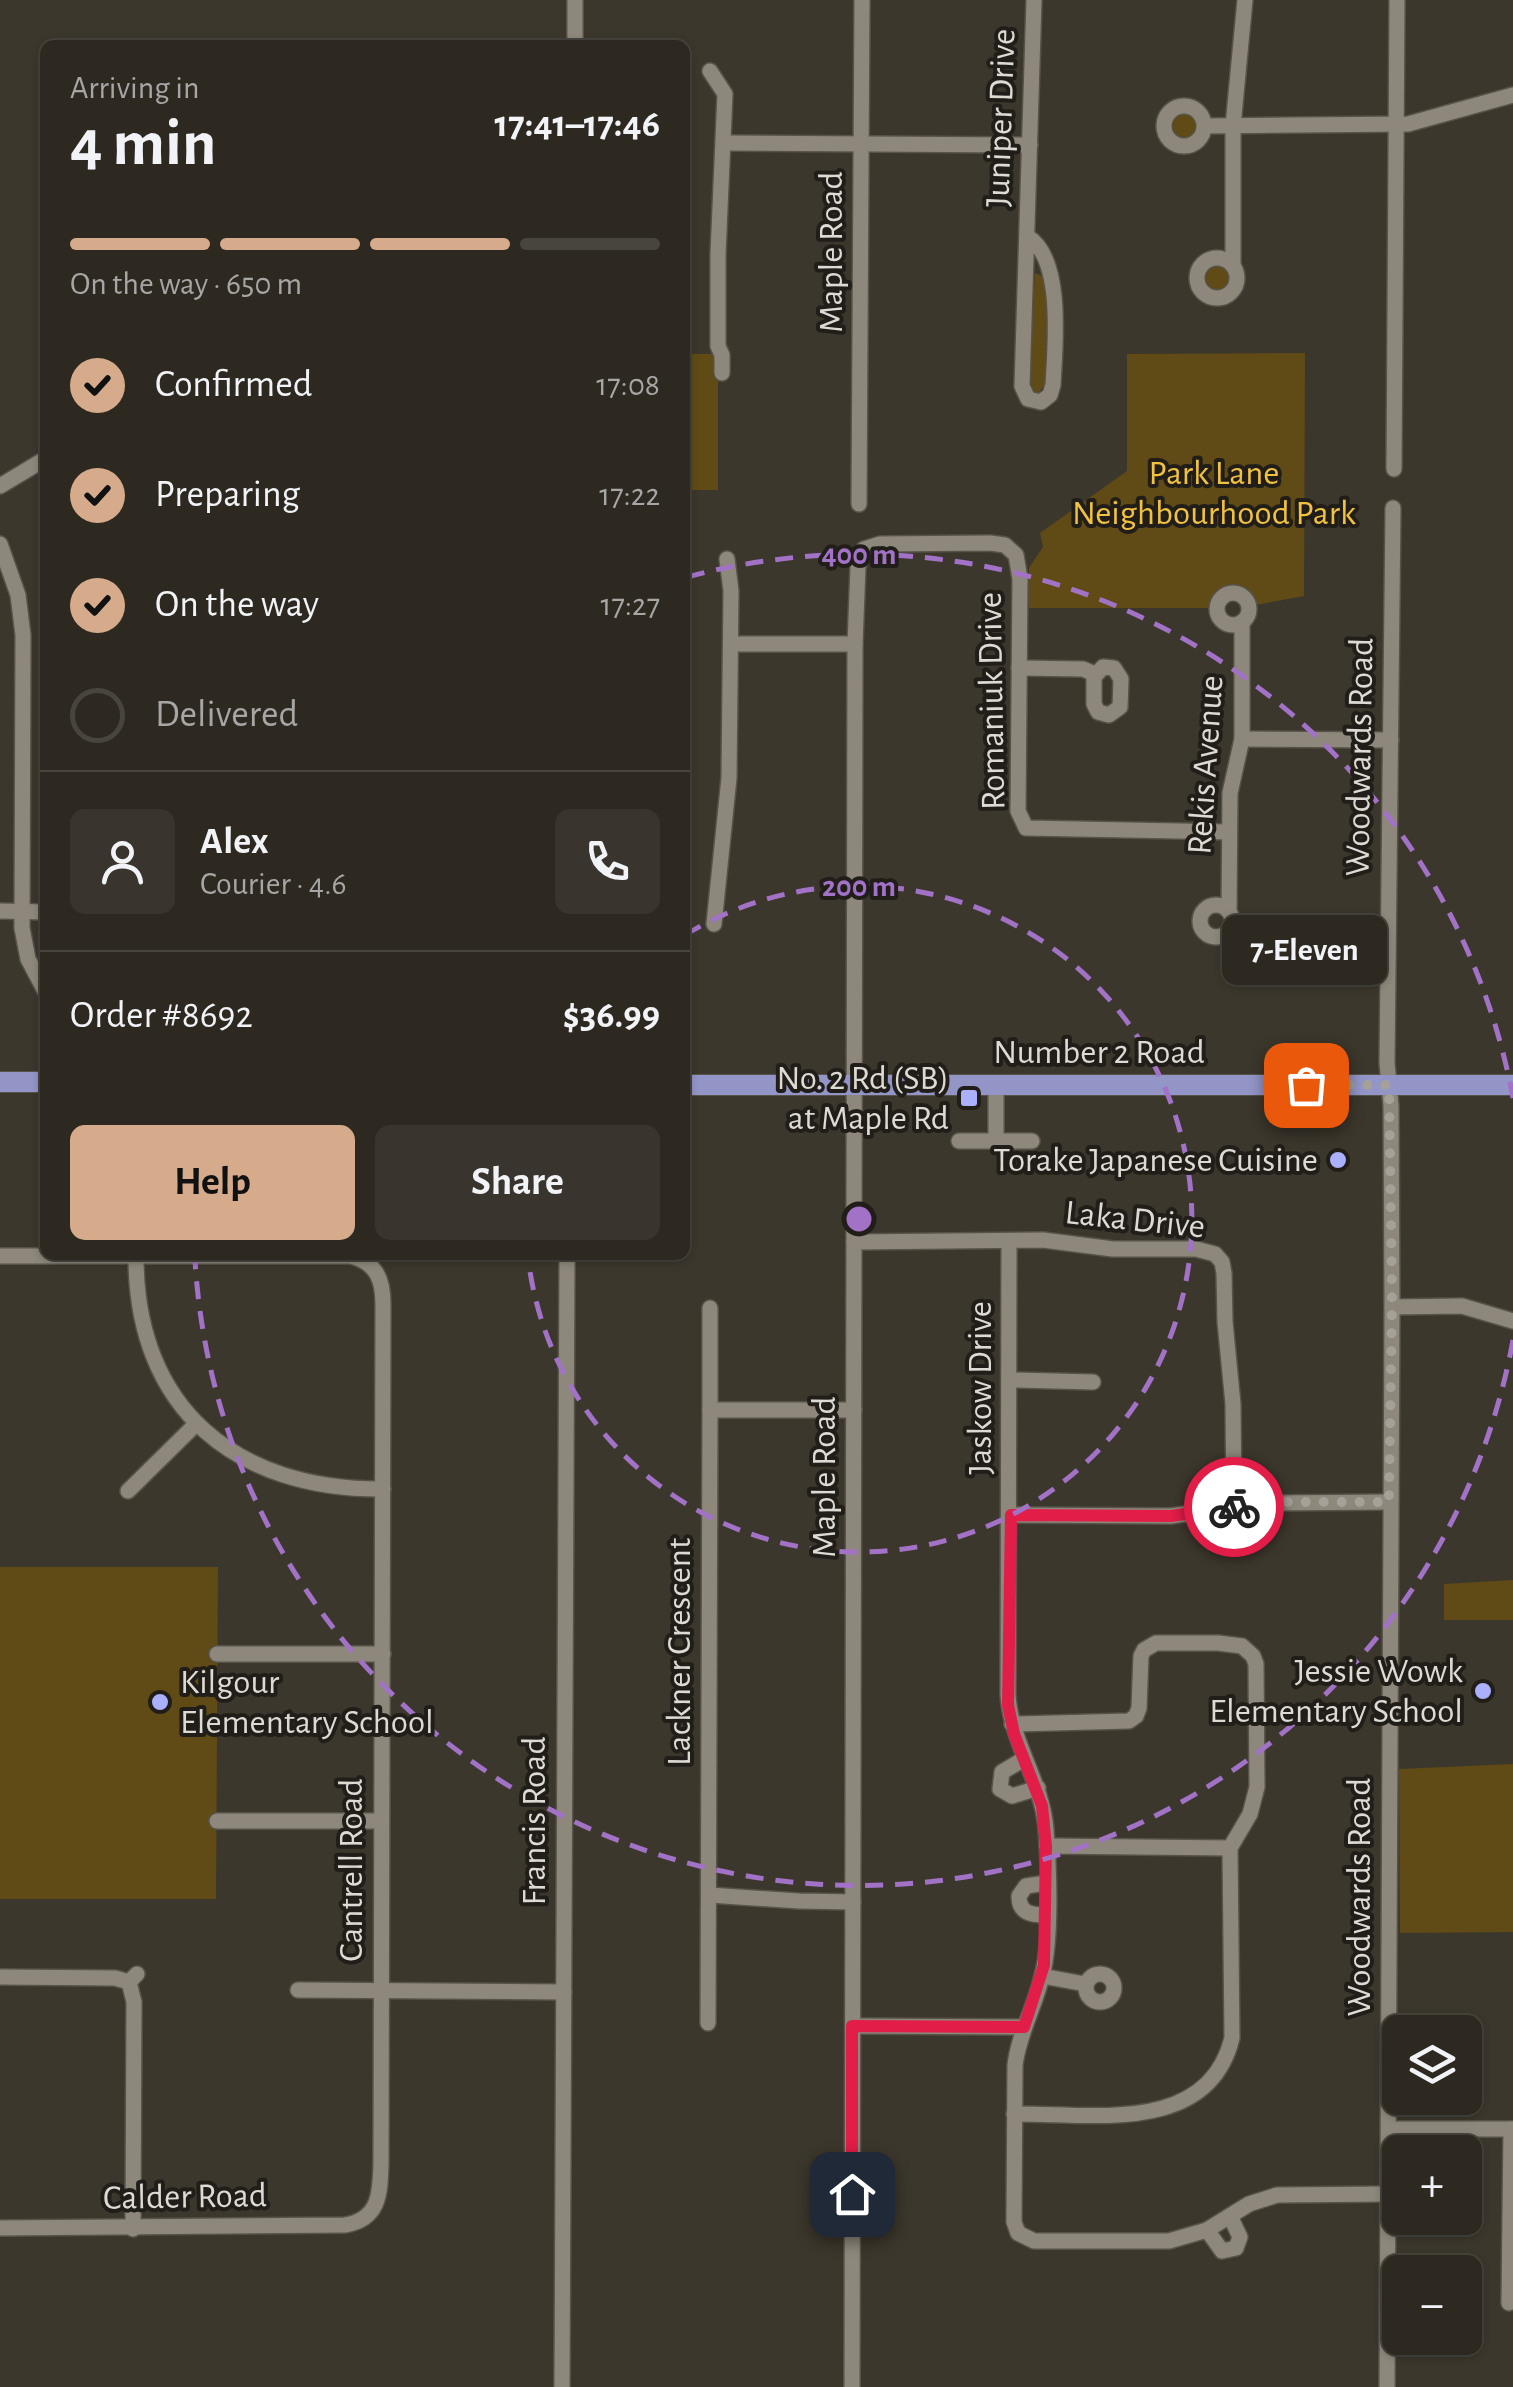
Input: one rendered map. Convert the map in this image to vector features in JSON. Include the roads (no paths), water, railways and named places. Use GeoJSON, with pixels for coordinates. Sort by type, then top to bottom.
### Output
{"type":"FeatureCollection","features":[{"type":"Feature","properties":{"kind":"main road"},"geometry":{"type":"LineString","coordinates":[[0,1082],[40,1082]]}},
{"type":"Feature","properties":{"kind":"main road","name":"Number 2 Road"},"geometry":{"type":"LineString","coordinates":[[690,1085],[1513,1085]]}},
{"type":"Feature","properties":{"kind":"street"},"geometry":{"type":"LineString","coordinates":[[574,40],[575,0]]}},
{"type":"Feature","properties":{"kind":"street","name":"Maple Road"},"geometry":{"type":"LineString","coordinates":[[860,504],[862,0]]}},
{"type":"Feature","properties":{"kind":"street","name":"Juniper Drive"},"geometry":{"type":"LineString","coordinates":[[1028,237],[1039,247],[1056,300],[1052,385],[1048,398],[1040,402],[1028,399],[1022,386],[1034,0]]}},
{"type":"Feature","properties":{"kind":"street"},"geometry":{"type":"LineString","coordinates":[[1233,266],[1233,126],[1245,0]]}},
{"type":"Feature","properties":{"kind":"street"},"geometry":{"type":"LineString","coordinates":[[1394,469],[1397,0]]}},
{"type":"Feature","properties":{"kind":"street"},"geometry":{"type":"LineString","coordinates":[[710,71],[725,94],[718,254],[718,346],[722,373]]}},
{"type":"Feature","properties":{"kind":"street"},"geometry":{"type":"LineString","coordinates":[[1205,126],[1408,124],[1513,95]]}},
{"type":"Feature","properties":{"kind":"street"},"geometry":{"type":"LineString","coordinates":[[725,143],[1030,145]]}},
{"type":"Feature","properties":{"kind":"street"},"geometry":{"type":"LineString","coordinates":[[0,486],[40,462]]}},
{"type":"Feature","properties":{"kind":"street","name":"Woodwards Road"},"geometry":{"type":"LineString","coordinates":[[1389,2135],[1393,508]]}},
{"type":"Feature","properties":{"kind":"street"},"geometry":{"type":"LineString","coordinates":[[0,544],[18,595],[23,635],[22,911],[28,959],[40,982]]}},
{"type":"Feature","properties":{"kind":"street","name":"Romaniuk Drive"},"geometry":{"type":"LineString","coordinates":[[858,567],[864,549],[880,544],[1018,545],[1018,825],[1040,830],[1229,832]]}},
{"type":"Feature","properties":{"kind":"street"},"geometry":{"type":"LineString","coordinates":[[714,924],[728,792],[731,591],[727,559]]}},
{"type":"Feature","properties":{"kind":"street","name":"Maple Road"},"geometry":{"type":"LineString","coordinates":[[852,2387],[853,1085],[858,567]]}},
{"type":"Feature","properties":{"kind":"street","name":"Rekis Avenue"},"geometry":{"type":"LineString","coordinates":[[1229,911],[1232,780],[1242,739],[1242,622]]}},
{"type":"Feature","properties":{"kind":"street"},"geometry":{"type":"LineString","coordinates":[[730,644],[855,644]]}},
{"type":"Feature","properties":{"kind":"street"},"geometry":{"type":"LineString","coordinates":[[1019,668],[1083,670],[1095,674]]}},
{"type":"Feature","properties":{"kind":"street"},"geometry":{"type":"LineString","coordinates":[[1242,739],[1391,740]]}},
{"type":"Feature","properties":{"kind":"street"},"geometry":{"type":"LineString","coordinates":[[0,911],[40,912]]}},
{"type":"Feature","properties":{"kind":"street"},"geometry":{"type":"LineString","coordinates":[[996,1085],[996,1141]]}},
{"type":"Feature","properties":{"kind":"street"},"geometry":{"type":"LineString","coordinates":[[959,1141],[1032,1141]]}},
{"type":"Feature","properties":{"kind":"street","name":"Laka Drive"},"geometry":{"type":"LineString","coordinates":[[854,1242],[1043,1240],[1112,1249],[1196,1249],[1214,1254],[1222,1262],[1233,1404],[1234,1508]]}},
{"type":"Feature","properties":{"kind":"street","name":"Jaskow Drive"},"geometry":{"type":"LineString","coordinates":[[1010,1241],[1008,1695],[1012,1724],[1038,1788],[1046,1846],[1042,1976],[1014,2065],[1014,2236],[1034,2241],[1169,2241],[1207,2230]]}},
{"type":"Feature","properties":{"kind":"street"},"geometry":{"type":"LineString","coordinates":[[0,1256],[40,1256]]}},
{"type":"Feature","properties":{"kind":"street"},"geometry":{"type":"LineString","coordinates":[[136,1260],[140,1312],[152,1353],[165,1380],[196,1424],[234,1453],[284,1477],[332,1488],[383,1489]]}},
{"type":"Feature","properties":{"kind":"street","name":"Cantrell Road"},"geometry":{"type":"LineString","coordinates":[[359,1260],[372,1266],[382,1282],[380,2191],[378,2203],[369,2215]]}},
{"type":"Feature","properties":{"kind":"street","name":"Francis Road"},"geometry":{"type":"LineString","coordinates":[[562,2387],[567,1260]]}},
{"type":"Feature","properties":{"kind":"street"},"geometry":{"type":"LineString","coordinates":[[1392,1307],[1462,1306],[1513,1320]]}},
{"type":"Feature","properties":{"kind":"street","name":"Lackner Crescent"},"geometry":{"type":"LineString","coordinates":[[708,2023],[710,1308]]}},
{"type":"Feature","properties":{"kind":"street"},"geometry":{"type":"LineString","coordinates":[[1010,1380],[1093,1382]]}},
{"type":"Feature","properties":{"kind":"street"},"geometry":{"type":"LineString","coordinates":[[710,1410],[854,1410]]}},
{"type":"Feature","properties":{"kind":"street"},"geometry":{"type":"LineString","coordinates":[[128,1491],[196,1424]]}},
{"type":"Feature","properties":{"kind":"street"},"geometry":{"type":"LineString","coordinates":[[1011,1515],[1171,1516],[1281,1502],[1389,1502]]}},
{"type":"Feature","properties":{"kind":"street"},"geometry":{"type":"LineString","coordinates":[[1012,1724],[1129,1721],[1139,1708],[1139,1662],[1149,1646],[1163,1642],[1242,1646],[1252,1656],[1257,1670],[1257,1787],[1250,1814],[1230,1848],[1232,2038],[1223,2067],[1215,2078],[1184,2100],[1146,2114],[1014,2114]]}},
{"type":"Feature","properties":{"kind":"street"},"geometry":{"type":"LineString","coordinates":[[217,1654],[382,1654]]}},
{"type":"Feature","properties":{"kind":"street"},"geometry":{"type":"LineString","coordinates":[[1024,1760],[1002,1772],[998,1779],[1000,1789],[1012,1796],[1038,1788]]}},
{"type":"Feature","properties":{"kind":"street"},"geometry":{"type":"LineString","coordinates":[[217,1821],[380,1821]]}},
{"type":"Feature","properties":{"kind":"street"},"geometry":{"type":"LineString","coordinates":[[1046,1846],[1230,1848]]}},
{"type":"Feature","properties":{"kind":"street"},"geometry":{"type":"LineString","coordinates":[[1046,1883],[1026,1886],[1019,1896],[1020,1906],[1026,1912],[1046,1915]]}},
{"type":"Feature","properties":{"kind":"street"},"geometry":{"type":"LineString","coordinates":[[709,1894],[853,1902]]}},
{"type":"Feature","properties":{"kind":"street"},"geometry":{"type":"LineString","coordinates":[[1042,1976],[1086,1984]]}},
{"type":"Feature","properties":{"kind":"street"},"geometry":{"type":"LineString","coordinates":[[0,1977],[133,1978],[133,2228]]}},
{"type":"Feature","properties":{"kind":"street"},"geometry":{"type":"LineString","coordinates":[[298,1990],[564,1992]]}},
{"type":"Feature","properties":{"kind":"street"},"geometry":{"type":"LineString","coordinates":[[852,2026],[1024,2027]]}},
{"type":"Feature","properties":{"kind":"street"},"geometry":{"type":"LineString","coordinates":[[1389,2129],[1512,2129],[1509,2303]]}},
{"type":"Feature","properties":{"kind":"street"},"geometry":{"type":"LineString","coordinates":[[1230,2216],[1240,2237],[1236,2248],[1222,2251],[1207,2230],[1249,2204],[1277,2195],[1382,2194]]}},
{"type":"Feature","properties":{"kind":"street","name":"Calder Road"},"geometry":{"type":"LineString","coordinates":[[0,2228],[345,2225],[369,2215]]}},
{"type":"Feature","properties":{"kind":"street","name":"Woodwards Road"},"geometry":{"type":"LineString","coordinates":[[1387,2387],[1388,2235]]}},
{"type":"Feature","properties":{"kind":"place","name":"7-Eleven"},"geometry":{"type":"Point","coordinates":[1306,1085]}},
{"type":"Feature","properties":{"kind":"place","name":"No. 2 Rd (SB) at Maple Rd"},"geometry":{"type":"Point","coordinates":[969,1098]}},
{"type":"Feature","properties":{"kind":"place","name":"Torake Japanese Cuisine"},"geometry":{"type":"Point","coordinates":[1338,1160]}},
{"type":"Feature","properties":{"kind":"place","name":"Jessie Wowk Elementary School"},"geometry":{"type":"Point","coordinates":[1483,1691]}},
{"type":"Feature","properties":{"kind":"place","name":"Kilgour Elementary School"},"geometry":{"type":"Point","coordinates":[160,1702]}},
{"type":"Feature","properties":{"kind":"park label","name":"Park Lane Neighbourhood Park"},"geometry":{"type":"Point","coordinates":[1214,493]}}]}
